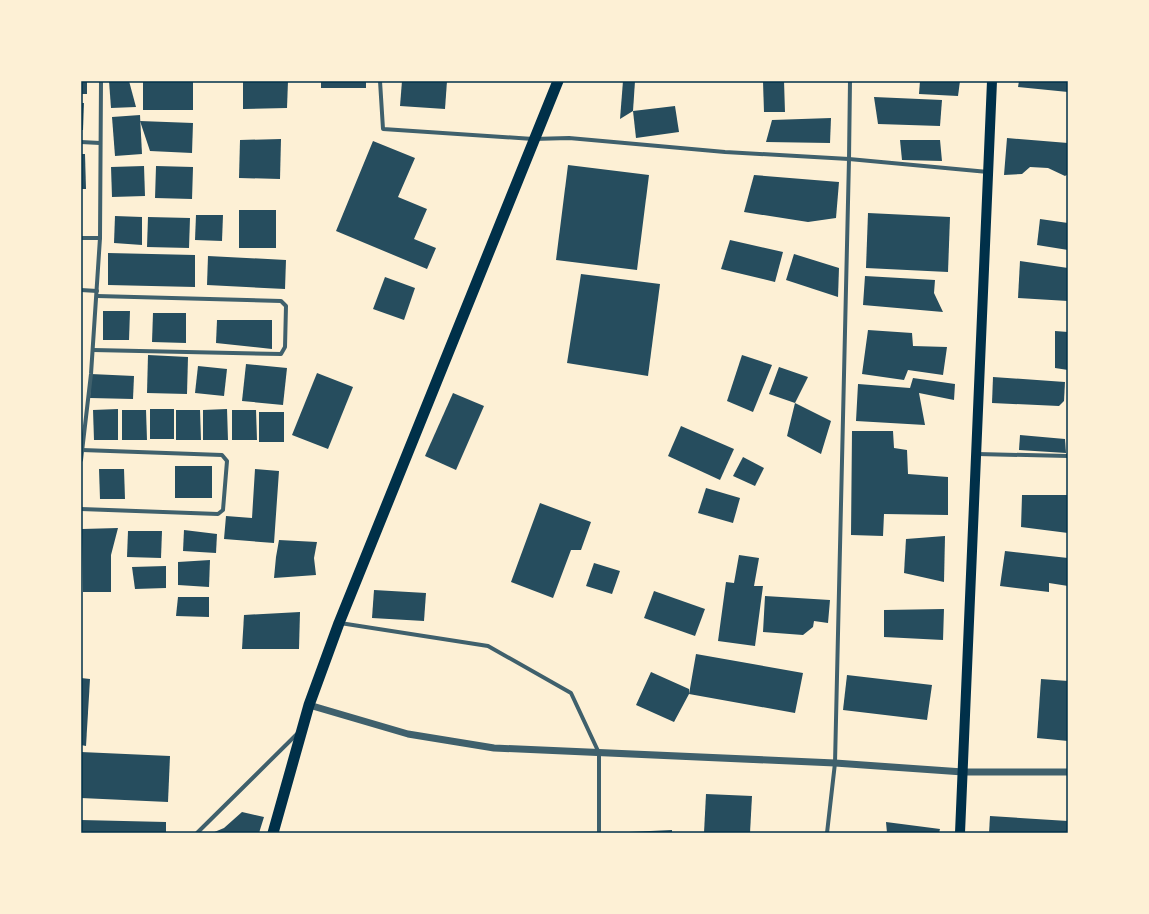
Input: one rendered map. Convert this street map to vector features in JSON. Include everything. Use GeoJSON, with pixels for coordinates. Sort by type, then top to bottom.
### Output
{"type":"FeatureCollection","features":[{"type":"Feature","properties":{"kind":"highway"},"geometry":{"type":"LineString","coordinates":[[273,833],[309,705],[340,623],[533,139],[558,81]]}},
{"type":"Feature","properties":{"kind":"main road"},"geometry":{"type":"LineString","coordinates":[[960,833],[992,81]]}},
{"type":"Feature","properties":{"kind":"street"},"geometry":{"type":"LineString","coordinates":[[81,460],[93,350],[97,296],[100,238],[101,81]]}},
{"type":"Feature","properties":{"kind":"street"},"geometry":{"type":"LineString","coordinates":[[380,81],[383,129],[533,139],[569,138],[726,152],[849,159],[989,172]]}},
{"type":"Feature","properties":{"kind":"street"},"geometry":{"type":"LineString","coordinates":[[828,833],[835,763],[850,81]]}},
{"type":"Feature","properties":{"kind":"street"},"geometry":{"type":"LineString","coordinates":[[81,142],[100,143]]}},
{"type":"Feature","properties":{"kind":"street"},"geometry":{"type":"LineString","coordinates":[[81,238],[100,238]]}},
{"type":"Feature","properties":{"kind":"street"},"geometry":{"type":"LineString","coordinates":[[81,290],[97,291]]}},
{"type":"Feature","properties":{"kind":"street"},"geometry":{"type":"LineString","coordinates":[[93,350],[281,354],[286,347],[286,306],[282,301],[97,296]]}},
{"type":"Feature","properties":{"kind":"street"},"geometry":{"type":"LineString","coordinates":[[81,509],[218,514],[223,510],[227,461],[222,455],[82,450]]}},
{"type":"Feature","properties":{"kind":"street"},"geometry":{"type":"LineString","coordinates":[[976,454],[1068,456]]}},
{"type":"Feature","properties":{"kind":"street"},"geometry":{"type":"LineString","coordinates":[[340,623],[488,646],[571,693],[599,753],[599,833]]}},
{"type":"Feature","properties":{"kind":"street"},"geometry":{"type":"LineString","coordinates":[[309,705],[408,734],[494,748],[835,763],[962,772],[1068,772]]}},
{"type":"Feature","properties":{"kind":"street"},"geometry":{"type":"LineString","coordinates":[[197,833],[302,730]]}},
{"type":"Feature","properties":{"kind":"building"},"geometry":{"type":"Polygon","coordinates":[[[81,81],[87,81],[87,94],[81,94],[81,81]]]}},
{"type":"Feature","properties":{"kind":"building"},"geometry":{"type":"Polygon","coordinates":[[[109,81],[129,81],[136,107],[111,108],[109,81]]]}},
{"type":"Feature","properties":{"kind":"building"},"geometry":{"type":"Polygon","coordinates":[[[243,81],[288,81],[287,108],[243,109],[243,81]]]}},
{"type":"Feature","properties":{"kind":"building"},"geometry":{"type":"Polygon","coordinates":[[[321,81],[366,81],[366,88],[321,88],[321,81]]]}},
{"type":"Feature","properties":{"kind":"building"},"geometry":{"type":"Polygon","coordinates":[[[402,81],[447,81],[445,109],[400,106],[402,81]]]}},
{"type":"Feature","properties":{"kind":"building"},"geometry":{"type":"Polygon","coordinates":[[[623,81],[635,81],[633,111],[620,119],[623,81]]]}},
{"type":"Feature","properties":{"kind":"building"},"geometry":{"type":"Polygon","coordinates":[[[784,81],[785,112],[764,112],[763,82],[784,81]]]}},
{"type":"Feature","properties":{"kind":"building"},"geometry":{"type":"Polygon","coordinates":[[[920,81],[960,81],[958,96],[919,94],[920,81]]]}},
{"type":"Feature","properties":{"kind":"building"},"geometry":{"type":"Polygon","coordinates":[[[1019,81],[1068,81],[1068,92],[1018,87],[1019,81]]]}},
{"type":"Feature","properties":{"kind":"building"},"geometry":{"type":"Polygon","coordinates":[[[143,82],[193,82],[193,110],[143,110],[143,82]]]}},
{"type":"Feature","properties":{"kind":"building"},"geometry":{"type":"Polygon","coordinates":[[[874,97],[942,100],[940,126],[878,124],[874,97]]]}},
{"type":"Feature","properties":{"kind":"building"},"geometry":{"type":"Polygon","coordinates":[[[81,103],[84,103],[83,130],[81,130],[81,103]]]}},
{"type":"Feature","properties":{"kind":"building"},"geometry":{"type":"Polygon","coordinates":[[[675,106],[679,132],[636,138],[633,111],[675,106]]]}},
{"type":"Feature","properties":{"kind":"building"},"geometry":{"type":"Polygon","coordinates":[[[140,115],[142,154],[115,156],[112,117],[140,115]]]}},
{"type":"Feature","properties":{"kind":"building"},"geometry":{"type":"Polygon","coordinates":[[[831,118],[830,143],[766,142],[772,120],[831,118]]]}},
{"type":"Feature","properties":{"kind":"building"},"geometry":{"type":"Polygon","coordinates":[[[140,121],[193,123],[192,153],[150,151],[140,121]]]}},
{"type":"Feature","properties":{"kind":"building"},"geometry":{"type":"Polygon","coordinates":[[[1007,138],[1068,143],[1068,174],[1065,176],[1048,168],[1030,167],[1022,174],[1004,175],[1007,138]]]}},
{"type":"Feature","properties":{"kind":"building"},"geometry":{"type":"Polygon","coordinates":[[[281,139],[280,179],[239,178],[240,140],[281,139]]]}},
{"type":"Feature","properties":{"kind":"building"},"geometry":{"type":"Polygon","coordinates":[[[900,140],[940,140],[942,161],[902,160],[900,140]]]}},
{"type":"Feature","properties":{"kind":"building"},"geometry":{"type":"Polygon","coordinates":[[[373,141],[415,158],[398,197],[427,209],[414,239],[436,248],[427,269],[336,231],[373,141]]]}},
{"type":"Feature","properties":{"kind":"building"},"geometry":{"type":"Polygon","coordinates":[[[81,154],[85,154],[86,189],[81,189],[81,154]]]}},
{"type":"Feature","properties":{"kind":"building"},"geometry":{"type":"Polygon","coordinates":[[[568,165],[649,175],[637,270],[556,260],[568,165]]]}},
{"type":"Feature","properties":{"kind":"building"},"geometry":{"type":"Polygon","coordinates":[[[144,166],[145,196],[112,197],[111,167],[144,166]]]}},
{"type":"Feature","properties":{"kind":"building"},"geometry":{"type":"Polygon","coordinates":[[[156,166],[193,167],[192,199],[155,198],[156,166]]]}},
{"type":"Feature","properties":{"kind":"building"},"geometry":{"type":"Polygon","coordinates":[[[754,175],[839,182],[836,218],[808,222],[744,212],[754,175]]]}},
{"type":"Feature","properties":{"kind":"building"},"geometry":{"type":"Polygon","coordinates":[[[239,210],[276,210],[276,248],[239,248],[239,210]]]}},
{"type":"Feature","properties":{"kind":"building"},"geometry":{"type":"Polygon","coordinates":[[[868,213],[950,217],[948,272],[866,268],[868,213]]]}},
{"type":"Feature","properties":{"kind":"building"},"geometry":{"type":"Polygon","coordinates":[[[196,215],[223,215],[222,241],[195,240],[196,215]]]}},
{"type":"Feature","properties":{"kind":"building"},"geometry":{"type":"Polygon","coordinates":[[[115,216],[142,217],[142,245],[114,243],[115,216]]]}},
{"type":"Feature","properties":{"kind":"building"},"geometry":{"type":"Polygon","coordinates":[[[148,217],[190,218],[189,248],[147,247],[148,217]]]}},
{"type":"Feature","properties":{"kind":"building"},"geometry":{"type":"Polygon","coordinates":[[[1040,219],[1068,223],[1068,250],[1037,245],[1040,219]]]}},
{"type":"Feature","properties":{"kind":"building"},"geometry":{"type":"Polygon","coordinates":[[[730,240],[783,252],[775,282],[721,269],[730,240]]]}},
{"type":"Feature","properties":{"kind":"building"},"geometry":{"type":"Polygon","coordinates":[[[108,253],[195,255],[195,287],[108,285],[108,253]]]}},
{"type":"Feature","properties":{"kind":"building"},"geometry":{"type":"Polygon","coordinates":[[[794,254],[839,268],[838,297],[786,280],[794,254]]]}},
{"type":"Feature","properties":{"kind":"building"},"geometry":{"type":"Polygon","coordinates":[[[208,256],[286,260],[285,289],[207,285],[208,256]]]}},
{"type":"Feature","properties":{"kind":"building"},"geometry":{"type":"Polygon","coordinates":[[[1020,261],[1068,268],[1068,301],[1018,298],[1020,261]]]}},
{"type":"Feature","properties":{"kind":"building"},"geometry":{"type":"Polygon","coordinates":[[[581,274],[660,284],[648,376],[567,363],[581,274]]]}},
{"type":"Feature","properties":{"kind":"building"},"geometry":{"type":"Polygon","coordinates":[[[865,276],[935,280],[934,293],[943,312],[863,305],[865,276]]]}},
{"type":"Feature","properties":{"kind":"building"},"geometry":{"type":"Polygon","coordinates":[[[385,277],[415,288],[404,320],[373,309],[385,277]]]}},
{"type":"Feature","properties":{"kind":"building"},"geometry":{"type":"Polygon","coordinates":[[[103,311],[130,311],[129,340],[103,340],[103,311]]]}},
{"type":"Feature","properties":{"kind":"building"},"geometry":{"type":"Polygon","coordinates":[[[153,313],[186,313],[186,343],[152,342],[153,313]]]}},
{"type":"Feature","properties":{"kind":"building"},"geometry":{"type":"Polygon","coordinates":[[[217,320],[272,320],[272,349],[216,343],[217,320]]]}},
{"type":"Feature","properties":{"kind":"building"},"geometry":{"type":"Polygon","coordinates":[[[868,330],[912,333],[913,346],[947,347],[943,375],[908,370],[904,380],[862,374],[868,330]]]}},
{"type":"Feature","properties":{"kind":"building"},"geometry":{"type":"Polygon","coordinates":[[[1055,331],[1068,332],[1068,370],[1055,368],[1055,331]]]}},
{"type":"Feature","properties":{"kind":"building"},"geometry":{"type":"Polygon","coordinates":[[[148,355],[188,357],[187,394],[147,393],[148,355]]]}},
{"type":"Feature","properties":{"kind":"building"},"geometry":{"type":"Polygon","coordinates":[[[742,355],[772,365],[753,412],[727,401],[742,355]]]}},
{"type":"Feature","properties":{"kind":"building"},"geometry":{"type":"Polygon","coordinates":[[[246,364],[287,368],[283,405],[242,401],[246,364]]]}},
{"type":"Feature","properties":{"kind":"building"},"geometry":{"type":"Polygon","coordinates":[[[198,366],[227,369],[224,396],[195,393],[198,366]]]}},
{"type":"Feature","properties":{"kind":"building"},"geometry":{"type":"Polygon","coordinates":[[[779,367],[808,377],[795,403],[769,394],[779,367]]]}},
{"type":"Feature","properties":{"kind":"building"},"geometry":{"type":"Polygon","coordinates":[[[317,373],[353,387],[328,449],[292,435],[317,373]]]}},
{"type":"Feature","properties":{"kind":"building"},"geometry":{"type":"Polygon","coordinates":[[[91,374],[134,376],[133,399],[90,398],[91,374]]]}},
{"type":"Feature","properties":{"kind":"building"},"geometry":{"type":"Polygon","coordinates":[[[993,377],[1065,382],[1064,401],[1059,406],[992,403],[993,377]]]}},
{"type":"Feature","properties":{"kind":"building"},"geometry":{"type":"Polygon","coordinates":[[[913,378],[955,384],[954,400],[919,393],[925,425],[856,421],[858,384],[910,388],[913,378]]]}},
{"type":"Feature","properties":{"kind":"building"},"geometry":{"type":"Polygon","coordinates":[[[453,393],[484,406],[456,470],[425,456],[453,393]]]}},
{"type":"Feature","properties":{"kind":"building"},"geometry":{"type":"Polygon","coordinates":[[[795,403],[831,421],[821,454],[787,436],[795,403]]]}},
{"type":"Feature","properties":{"kind":"building"},"geometry":{"type":"Polygon","coordinates":[[[118,409],[118,440],[94,440],[93,410],[118,409]]]}},
{"type":"Feature","properties":{"kind":"building"},"geometry":{"type":"Polygon","coordinates":[[[150,409],[174,409],[174,439],[150,439],[150,409]]]}},
{"type":"Feature","properties":{"kind":"building"},"geometry":{"type":"Polygon","coordinates":[[[227,409],[228,440],[203,440],[203,410],[227,409]]]}},
{"type":"Feature","properties":{"kind":"building"},"geometry":{"type":"Polygon","coordinates":[[[122,410],[146,410],[147,440],[122,440],[122,410]]]}},
{"type":"Feature","properties":{"kind":"building"},"geometry":{"type":"Polygon","coordinates":[[[176,410],[200,410],[201,440],[176,440],[176,410]]]}},
{"type":"Feature","properties":{"kind":"building"},"geometry":{"type":"Polygon","coordinates":[[[232,410],[256,410],[257,440],[232,440],[232,410]]]}},
{"type":"Feature","properties":{"kind":"building"},"geometry":{"type":"Polygon","coordinates":[[[259,412],[284,412],[284,442],[259,442],[259,412]]]}},
{"type":"Feature","properties":{"kind":"building"},"geometry":{"type":"Polygon","coordinates":[[[681,426],[734,449],[720,480],[668,456],[681,426]]]}},
{"type":"Feature","properties":{"kind":"building"},"geometry":{"type":"Polygon","coordinates":[[[852,431],[893,431],[894,448],[907,450],[908,474],[948,477],[948,515],[884,514],[883,536],[851,535],[852,431]]]}},
{"type":"Feature","properties":{"kind":"building"},"geometry":{"type":"Polygon","coordinates":[[[1020,435],[1065,439],[1066,453],[1019,450],[1020,435]]]}},
{"type":"Feature","properties":{"kind":"building"},"geometry":{"type":"Polygon","coordinates":[[[743,457],[764,468],[755,486],[733,476],[743,457]]]}},
{"type":"Feature","properties":{"kind":"building"},"geometry":{"type":"Polygon","coordinates":[[[175,466],[212,466],[212,498],[175,498],[175,466]]]}},
{"type":"Feature","properties":{"kind":"building"},"geometry":{"type":"Polygon","coordinates":[[[99,469],[124,469],[125,499],[100,499],[99,469]]]}},
{"type":"Feature","properties":{"kind":"building"},"geometry":{"type":"Polygon","coordinates":[[[255,469],[279,471],[274,543],[224,539],[226,516],[252,518],[255,469]]]}},
{"type":"Feature","properties":{"kind":"building"},"geometry":{"type":"Polygon","coordinates":[[[706,488],[740,498],[733,523],[698,513],[706,488]]]}},
{"type":"Feature","properties":{"kind":"building"},"geometry":{"type":"Polygon","coordinates":[[[1022,495],[1068,495],[1068,533],[1021,527],[1022,495]]]}},
{"type":"Feature","properties":{"kind":"building"},"geometry":{"type":"Polygon","coordinates":[[[540,503],[591,522],[581,550],[571,550],[553,598],[511,582],[540,503]]]}},
{"type":"Feature","properties":{"kind":"building"},"geometry":{"type":"Polygon","coordinates":[[[118,528],[111,555],[111,592],[83,592],[82,529],[118,528]]]}},
{"type":"Feature","properties":{"kind":"building"},"geometry":{"type":"Polygon","coordinates":[[[184,530],[217,534],[216,553],[183,551],[184,530]]]}},
{"type":"Feature","properties":{"kind":"building"},"geometry":{"type":"Polygon","coordinates":[[[128,531],[162,531],[161,558],[127,557],[128,531]]]}},
{"type":"Feature","properties":{"kind":"building"},"geometry":{"type":"Polygon","coordinates":[[[945,536],[944,582],[904,573],[906,539],[945,536]]]}},
{"type":"Feature","properties":{"kind":"building"},"geometry":{"type":"Polygon","coordinates":[[[279,540],[317,542],[314,558],[316,575],[274,578],[279,540]]]}},
{"type":"Feature","properties":{"kind":"building"},"geometry":{"type":"Polygon","coordinates":[[[1005,551],[1068,558],[1068,586],[1049,583],[1049,592],[1000,586],[1005,551]]]}},
{"type":"Feature","properties":{"kind":"building"},"geometry":{"type":"Polygon","coordinates":[[[739,555],[759,558],[754,586],[763,586],[755,646],[718,641],[726,582],[734,583],[739,555]]]}},
{"type":"Feature","properties":{"kind":"building"},"geometry":{"type":"Polygon","coordinates":[[[210,560],[209,587],[178,585],[178,562],[210,560]]]}},
{"type":"Feature","properties":{"kind":"building"},"geometry":{"type":"Polygon","coordinates":[[[594,563],[620,571],[612,594],[586,586],[594,563]]]}},
{"type":"Feature","properties":{"kind":"building"},"geometry":{"type":"Polygon","coordinates":[[[166,566],[166,588],[135,589],[132,567],[166,566]]]}},
{"type":"Feature","properties":{"kind":"building"},"geometry":{"type":"Polygon","coordinates":[[[374,590],[426,593],[424,621],[372,618],[374,590]]]}},
{"type":"Feature","properties":{"kind":"building"},"geometry":{"type":"Polygon","coordinates":[[[654,591],[705,609],[695,636],[644,618],[654,591]]]}},
{"type":"Feature","properties":{"kind":"building"},"geometry":{"type":"Polygon","coordinates":[[[765,596],[830,600],[828,623],[814,621],[813,627],[803,635],[763,632],[765,596]]]}},
{"type":"Feature","properties":{"kind":"building"},"geometry":{"type":"Polygon","coordinates":[[[178,597],[209,597],[209,617],[176,616],[178,597]]]}},
{"type":"Feature","properties":{"kind":"building"},"geometry":{"type":"Polygon","coordinates":[[[944,609],[943,640],[884,637],[884,610],[944,609]]]}},
{"type":"Feature","properties":{"kind":"building"},"geometry":{"type":"Polygon","coordinates":[[[300,612],[299,649],[242,649],[244,615],[300,612]]]}},
{"type":"Feature","properties":{"kind":"building"},"geometry":{"type":"Polygon","coordinates":[[[696,654],[803,673],[795,713],[689,694],[696,654]]]}},
{"type":"Feature","properties":{"kind":"building"},"geometry":{"type":"Polygon","coordinates":[[[651,672],[689,689],[689,694],[674,722],[636,705],[651,672]]]}},
{"type":"Feature","properties":{"kind":"building"},"geometry":{"type":"Polygon","coordinates":[[[847,675],[932,685],[927,720],[843,710],[847,675]]]}},
{"type":"Feature","properties":{"kind":"building"},"geometry":{"type":"Polygon","coordinates":[[[81,678],[90,679],[86,746],[81,745],[81,678]]]}},
{"type":"Feature","properties":{"kind":"building"},"geometry":{"type":"Polygon","coordinates":[[[1041,679],[1068,681],[1068,741],[1037,738],[1041,679]]]}},
{"type":"Feature","properties":{"kind":"building"},"geometry":{"type":"Polygon","coordinates":[[[81,752],[170,756],[168,802],[81,798],[81,752]]]}},
{"type":"Feature","properties":{"kind":"building"},"geometry":{"type":"Polygon","coordinates":[[[706,794],[752,796],[750,833],[704,833],[706,794]]]}},
{"type":"Feature","properties":{"kind":"building"},"geometry":{"type":"Polygon","coordinates":[[[242,812],[264,817],[259,833],[212,833],[224,828],[242,812]]]}},
{"type":"Feature","properties":{"kind":"building"},"geometry":{"type":"Polygon","coordinates":[[[990,816],[1068,821],[1068,833],[989,833],[990,816]]]}},
{"type":"Feature","properties":{"kind":"building"},"geometry":{"type":"Polygon","coordinates":[[[81,820],[166,822],[166,833],[81,833],[81,820]]]}},
{"type":"Feature","properties":{"kind":"building"},"geometry":{"type":"Polygon","coordinates":[[[886,822],[940,829],[939,833],[887,833],[886,822]]]}},
{"type":"Feature","properties":{"kind":"building"},"geometry":{"type":"Polygon","coordinates":[[[672,830],[672,833],[629,833],[629,832],[672,830]]]}}]}
